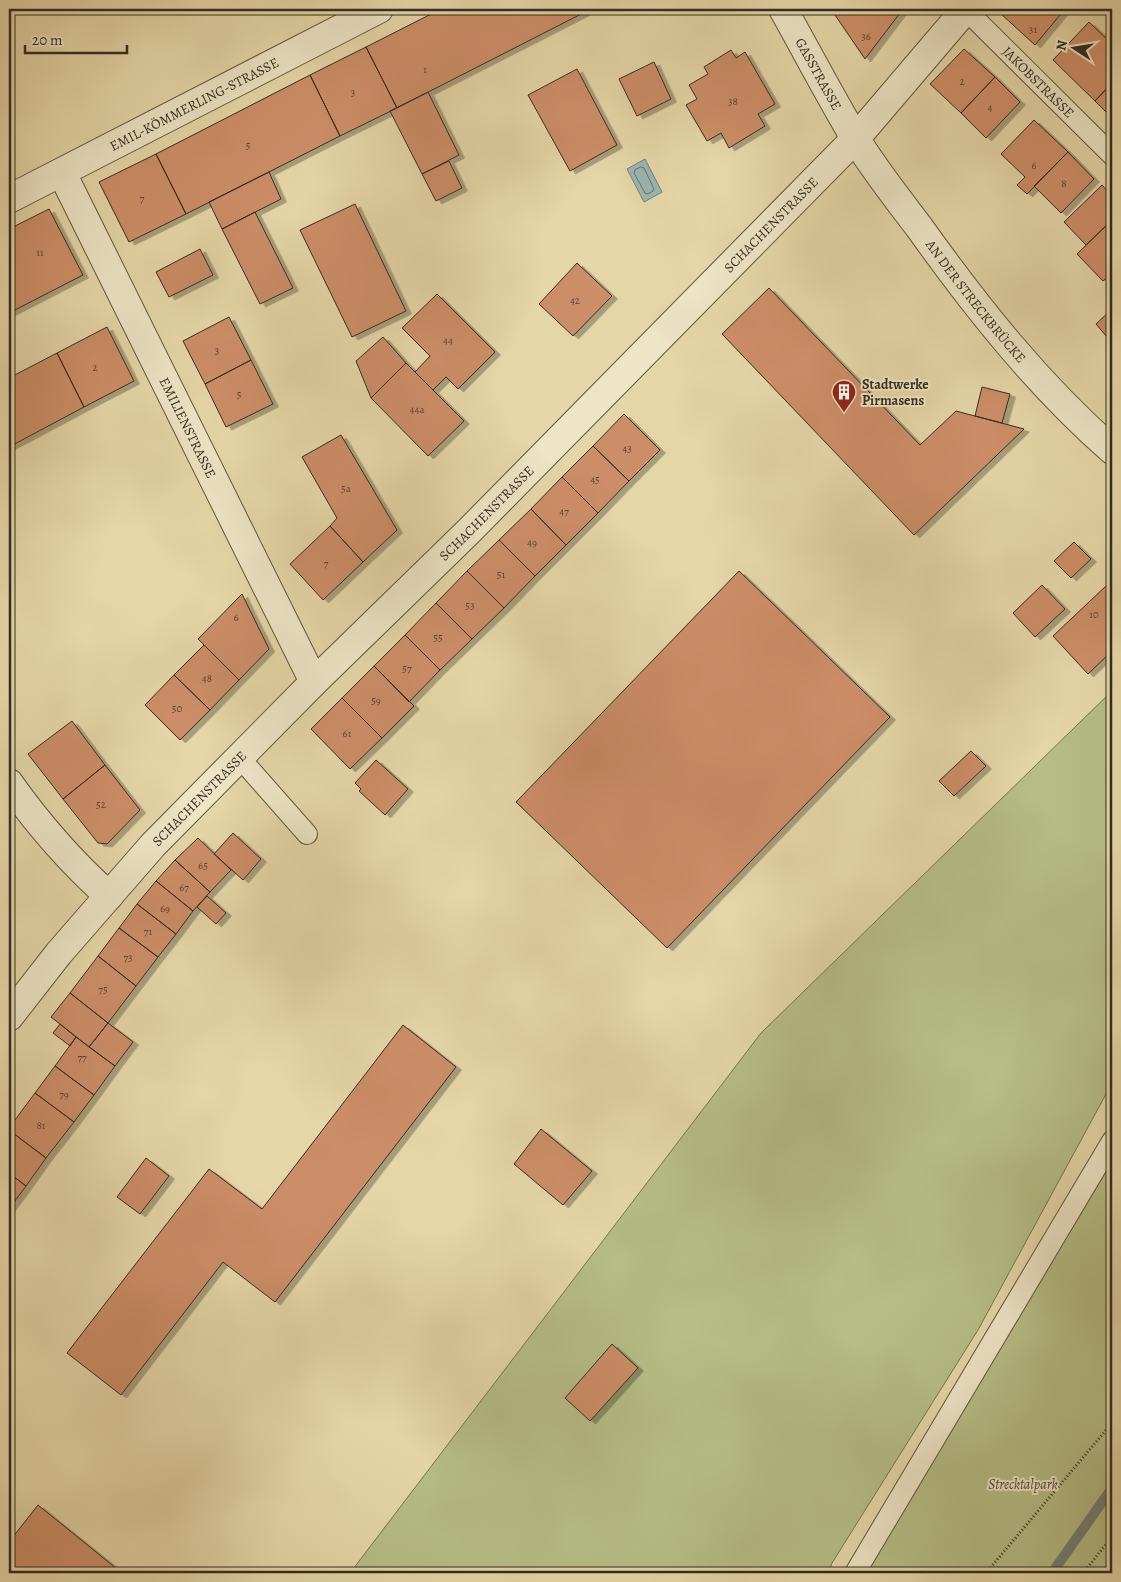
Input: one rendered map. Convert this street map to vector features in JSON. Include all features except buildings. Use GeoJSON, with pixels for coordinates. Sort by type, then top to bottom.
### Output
{"type":"FeatureCollection","features":[{"type":"Feature","properties":{"kind":"street","name":"EMIL-KÖMMERLING-STRASSE"},"geometry":{"type":"LineString","coordinates":[[9,199],[379,9]]}},
{"type":"Feature","properties":{"kind":"street","name":"GASSTRASSE"},"geometry":{"type":"LineString","coordinates":[[783,9],[856,138]]}},
{"type":"Feature","properties":{"kind":"street","name":"SCHACHENSTRASSE"},"geometry":{"type":"LineString","coordinates":[[9,1017],[59,953],[153,844],[314,682],[469,531],[856,138],[966,9]]}},
{"type":"Feature","properties":{"kind":"street","name":"AN DER STRECKBRÜCKE"},"geometry":{"type":"LineString","coordinates":[[856,138],[971,297],[1028,365],[1087,428],[1112,450]]}},
{"type":"Feature","properties":{"kind":"street","name":"EMILIENSTRASSE"},"geometry":{"type":"LineString","coordinates":[[62,173],[314,682]]}},
{"type":"Feature","properties":{"kind":"street"},"geometry":{"type":"LineString","coordinates":[[9,783],[30,812],[82,872],[109,896]]}},
{"type":"Feature","properties":{"kind":"lane","name":"JAKOBSTRASSE"},"geometry":{"type":"LineString","coordinates":[[966,9],[1112,156]]}},
{"type":"Feature","properties":{"kind":"lane"},"geometry":{"type":"LineString","coordinates":[[240,757],[307,834]]}},
{"type":"Feature","properties":{"kind":"lane"},"geometry":{"type":"LineString","coordinates":[[855,1573],[1112,1141]]}},
{"type":"Feature","properties":{"kind":"path"},"geometry":{"type":"LineString","coordinates":[[986,1573],[1112,1423]]}},
{"type":"Feature","properties":{"kind":"path"},"geometry":{"type":"LineString","coordinates":[[1083,1573],[1112,1537]]}},
{"type":"Feature","properties":{"kind":"green space"},"geometry":{"type":"Polygon","coordinates":[[[1112,691],[1112,1083],[978,1330],[832,1563],[828,1573],[350,1573],[761,1033],[1112,691]]]}},
{"type":"Feature","properties":{"kind":"green space","name":"Strecktalpark"},"geometry":{"type":"Polygon","coordinates":[[[1112,1155],[1112,1573],[866,1573],[1112,1155]]]}},
{"type":"Feature","properties":{"kind":"water"},"geometry":{"type":"Polygon","coordinates":[[[645,159],[662,192],[644,202],[627,169],[645,159]]]}},
{"type":"Feature","properties":{"kind":"waterway"},"geometry":{"type":"LineString","coordinates":[[1052,1573],[1112,1488]]}},
{"type":"Feature","properties":{"kind":"place","name":"Stadtwerke Pirmasens"},"geometry":{"type":"Point","coordinates":[844,413]}}]}
